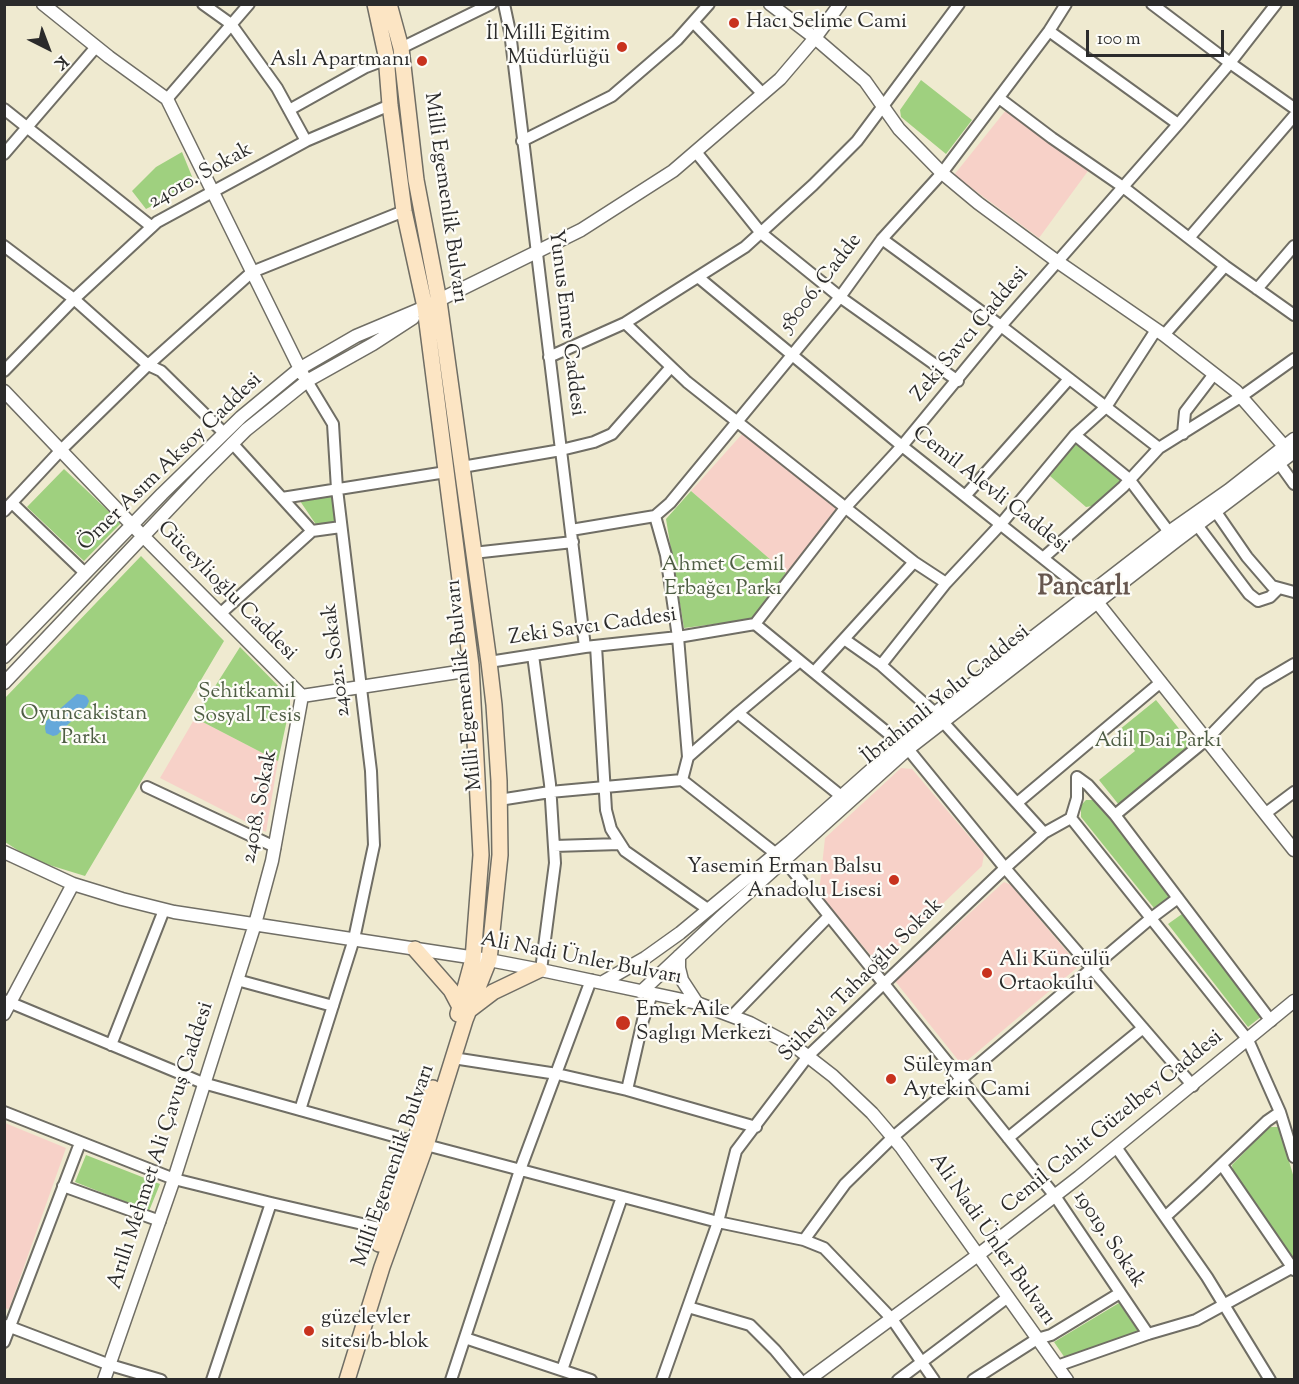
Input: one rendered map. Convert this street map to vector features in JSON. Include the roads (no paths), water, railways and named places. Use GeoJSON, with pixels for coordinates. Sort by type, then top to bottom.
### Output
{"type":"FeatureCollection","features":[{"type":"Feature","properties":{"kind":"main road","name":"Milli Egemenlik Bulvarı"},"geometry":{"type":"LineString","coordinates":[[347,1380],[420,1143],[481,959],[500,855],[494,705],[462,467],[432,304],[404,211],[390,105],[387,59],[375,4]]}},
{"type":"Feature","properties":{"kind":"main road","name":"Milli Egemenlik Bulvarı"},"geometry":{"type":"LineString","coordinates":[[389,4],[401,48],[432,304],[446,472],[471,670],[482,855],[481,959]]}},
{"type":"Feature","properties":{"kind":"main road"},"geometry":{"type":"LineString","coordinates":[[415,949],[440,976],[464,1009],[493,992],[540,970]]}},
{"type":"Feature","properties":{"kind":"main road","name":"Milli Egemenlik Bulvarı"},"geometry":{"type":"LineString","coordinates":[[337,1380],[384,1229],[453,1058],[464,1009]]}},
{"type":"Feature","properties":{"kind":"street"},"geometry":{"type":"LineString","coordinates":[[43,4],[96,47],[167,99],[299,369],[308,381]]}},
{"type":"Feature","properties":{"kind":"street"},"geometry":{"type":"LineString","coordinates":[[203,4],[231,24],[277,88],[306,141]]}},
{"type":"Feature","properties":{"kind":"street"},"geometry":{"type":"LineString","coordinates":[[167,99],[249,4]]}},
{"type":"Feature","properties":{"kind":"street"},"geometry":{"type":"LineString","coordinates":[[401,48],[491,4]]}},
{"type":"Feature","properties":{"kind":"street","name":"Yunus Emre Caddesi"},"geometry":{"type":"LineString","coordinates":[[504,4],[510,32],[571,530],[590,647],[606,813],[611,829],[620,844]]}},
{"type":"Feature","properties":{"kind":"street"},"geometry":{"type":"LineString","coordinates":[[522,141],[612,96],[677,40],[709,4]]}},
{"type":"Feature","properties":{"kind":"street"},"geometry":{"type":"LineString","coordinates":[[770,4],[815,38],[865,81],[898,129],[942,173],[978,203],[1160,333],[1242,396],[1292,450],[1168,532],[1093,597]]}},
{"type":"Feature","properties":{"kind":"street"},"geometry":{"type":"LineString","coordinates":[[432,304],[581,230],[673,171],[780,79],[840,4]]}},
{"type":"Feature","properties":{"kind":"street"},"geometry":{"type":"LineString","coordinates":[[549,357],[626,323],[745,248],[850,148],[959,4]]}},
{"type":"Feature","properties":{"kind":"street","name":"58006. Cadde"},"geometry":{"type":"LineString","coordinates":[[655,516],[670,503],[840,297],[882,239],[942,173],[1049,31],[1066,4]]}},
{"type":"Feature","properties":{"kind":"street","name":"Zeki Savcı Caddesi"},"geometry":{"type":"LineString","coordinates":[[489,662],[678,637],[755,624],[845,508],[902,446],[1001,327],[1178,124],[1276,4]]}},
{"type":"Feature","properties":{"kind":"street"},"geometry":{"type":"LineString","coordinates":[[1160,7],[1230,63],[1294,108]]}},
{"type":"Feature","properties":{"kind":"street"},"geometry":{"type":"LineString","coordinates":[[693,22],[763,94]]}},
{"type":"Feature","properties":{"kind":"street"},"geometry":{"type":"LineString","coordinates":[[1049,31],[1178,124]]}},
{"type":"Feature","properties":{"kind":"street"},"geometry":{"type":"LineString","coordinates":[[4,154],[96,47]]}},
{"type":"Feature","properties":{"kind":"street"},"geometry":{"type":"LineString","coordinates":[[289,110],[366,67],[387,59]]}},
{"type":"Feature","properties":{"kind":"street"},"geometry":{"type":"LineString","coordinates":[[999,98],[1294,315]]}},
{"type":"Feature","properties":{"kind":"street","name":"24010. Sokak"},"geometry":{"type":"LineString","coordinates":[[4,371],[74,299],[157,222],[306,141],[390,105]]}},
{"type":"Feature","properties":{"kind":"street"},"geometry":{"type":"LineString","coordinates":[[4,109],[152,227]]}},
{"type":"Feature","properties":{"kind":"street"},"geometry":{"type":"LineString","coordinates":[[1189,238],[1294,116]]}},
{"type":"Feature","properties":{"kind":"street"},"geometry":{"type":"LineString","coordinates":[[696,152],[761,233],[840,297],[958,381]]}},
{"type":"Feature","properties":{"kind":"street"},"geometry":{"type":"LineString","coordinates":[[85,573],[8,507],[61,450],[148,365],[252,272],[404,211]]}},
{"type":"Feature","properties":{"kind":"street"},"geometry":{"type":"LineString","coordinates":[[882,239],[1159,448]]}},
{"type":"Feature","properties":{"kind":"street"},"geometry":{"type":"LineString","coordinates":[[4,246],[74,299],[148,365],[160,371],[228,438],[312,531]]}},
{"type":"Feature","properties":{"kind":"street"},"geometry":{"type":"LineString","coordinates":[[1257,289],[1294,246]]}},
{"type":"Feature","properties":{"kind":"street"},"geometry":{"type":"LineString","coordinates":[[881,665],[946,583],[1001,524],[1075,435],[1106,407],[1160,333],[1225,266]]}},
{"type":"Feature","properties":{"kind":"street","name":"Cemil Alevli Caddesi"},"geometry":{"type":"LineString","coordinates":[[698,277],[902,446],[1093,597],[1294,850]]}},
{"type":"Feature","properties":{"kind":"street","name":"Ömer Asım Aksoy Caddesi"},"geometry":{"type":"LineString","coordinates":[[4,683],[144,535],[228,438],[240,417],[299,369],[356,336],[432,304]]}},
{"type":"Feature","properties":{"kind":"street","name":"Ömer Asım Aksoy Caddesi"},"geometry":{"type":"LineString","coordinates":[[4,657],[132,525],[228,438],[308,381],[373,344],[432,304]]}},
{"type":"Feature","properties":{"kind":"street"},"geometry":{"type":"LineString","coordinates":[[626,323],[687,382],[914,562],[946,583]]}},
{"type":"Feature","properties":{"kind":"street"},"geometry":{"type":"LineString","coordinates":[[1043,558],[1123,487],[1159,448],[1242,396],[1294,359]]}},
{"type":"Feature","properties":{"kind":"street"},"geometry":{"type":"LineString","coordinates":[[462,467],[561,450],[594,442],[612,434],[671,367]]}},
{"type":"Feature","properties":{"kind":"street"},"geometry":{"type":"LineString","coordinates":[[1183,434],[1185,412],[1214,374]]}},
{"type":"Feature","properties":{"kind":"street"},"geometry":{"type":"LineString","coordinates":[[965,496],[1069,379]]}},
{"type":"Feature","properties":{"kind":"street","name":"24021. Sokak"},"geometry":{"type":"LineString","coordinates":[[300,1110],[354,939],[374,845],[362,687],[341,527],[333,424],[308,381]]}},
{"type":"Feature","properties":{"kind":"street","name":"Güceylioğlu Caddesi"},"geometry":{"type":"LineString","coordinates":[[4,391],[132,525],[302,696]]}},
{"type":"Feature","properties":{"kind":"street"},"geometry":{"type":"LineString","coordinates":[[1075,435],[1129,479],[1168,532]]}},
{"type":"Feature","properties":{"kind":"street","name":"İbrahimli Yolu Caddesi"},"geometry":{"type":"LineString","coordinates":[[646,993],[679,956],[780,857],[904,746],[1093,597],[1216,512],[1279,463],[1292,450]]}},
{"type":"Feature","properties":{"kind":"street"},"geometry":{"type":"LineString","coordinates":[[1279,463],[1294,484]]}},
{"type":"Feature","properties":{"kind":"street"},"geometry":{"type":"LineString","coordinates":[[282,498],[446,472]]}},
{"type":"Feature","properties":{"kind":"street"},"geometry":{"type":"LineString","coordinates":[[1216,512],[1247,557],[1272,586],[1294,592]]}},
{"type":"Feature","properties":{"kind":"street"},"geometry":{"type":"LineString","coordinates":[[499,800],[550,792],[682,780],[688,757],[678,637],[666,555],[655,516],[571,530]]}},
{"type":"Feature","properties":{"kind":"street"},"geometry":{"type":"LineString","coordinates":[[1197,525],[1249,594],[1258,601],[1270,597],[1278,589]]}},
{"type":"Feature","properties":{"kind":"street"},"geometry":{"type":"LineString","coordinates":[[220,614],[312,531],[341,527]]}},
{"type":"Feature","properties":{"kind":"street"},"geometry":{"type":"LineString","coordinates":[[473,553],[573,542]]}},
{"type":"Feature","properties":{"kind":"street"},"geometry":{"type":"LineString","coordinates":[[814,672],[914,562]]}},
{"type":"Feature","properties":{"kind":"street"},"geometry":{"type":"LineString","coordinates":[[755,624],[904,746],[1005,868],[1193,1086]]}},
{"type":"Feature","properties":{"kind":"street"},"geometry":{"type":"LineString","coordinates":[[844,639],[881,665],[939,717],[1044,833]]}},
{"type":"Feature","properties":{"kind":"street"},"geometry":{"type":"LineString","coordinates":[[533,655],[550,792],[555,863],[540,970]]}},
{"type":"Feature","properties":{"kind":"street"},"geometry":{"type":"LineString","coordinates":[[688,757],[800,661]]}},
{"type":"Feature","properties":{"kind":"street"},"geometry":{"type":"LineString","coordinates":[[1115,815],[1206,740],[1260,684],[1294,664]]}},
{"type":"Feature","properties":{"kind":"street"},"geometry":{"type":"LineString","coordinates":[[302,696],[471,670]]}},
{"type":"Feature","properties":{"kind":"street"},"geometry":{"type":"LineString","coordinates":[[1017,803],[1161,682]]}},
{"type":"Feature","properties":{"kind":"street","name":"24018. Sokak"},"geometry":{"type":"LineString","coordinates":[[255,924],[275,847],[302,696]]}},
{"type":"Feature","properties":{"kind":"street"},"geometry":{"type":"LineString","coordinates":[[738,713],[841,796]]}},
{"type":"Feature","properties":{"kind":"street"},"geometry":{"type":"LineString","coordinates":[[451,1380],[520,1170],[557,1074],[597,981],[645,958],[780,857],[841,796],[904,746]]}},
{"type":"Feature","properties":{"kind":"street"},"geometry":{"type":"LineString","coordinates":[[1271,1021],[1115,815],[1088,785],[1077,777],[1077,798],[1071,818],[1248,1040],[1280,1112],[1294,1157]]}},
{"type":"Feature","properties":{"kind":"street","name":"19019. Sokak"},"geometry":{"type":"LineString","coordinates":[[682,780],[780,857],[1055,1196],[1148,1334]]}},
{"type":"Feature","properties":{"kind":"street"},"geometry":{"type":"LineString","coordinates":[[147,786],[275,847]]}},
{"type":"Feature","properties":{"kind":"street"},"geometry":{"type":"LineString","coordinates":[[1266,813],[1294,792]]}},
{"type":"Feature","properties":{"kind":"street","name":"Süheyla Tahaoğlu Sokak"},"geometry":{"type":"LineString","coordinates":[[662,1380],[718,1222],[736,1151],[808,1056],[1005,868],[1044,833],[1071,818]]}},
{"type":"Feature","properties":{"kind":"street"},"geometry":{"type":"LineString","coordinates":[[554,846],[620,844],[625,851],[709,910]]}},
{"type":"Feature","properties":{"kind":"street","name":"Ali Nadi Ünler Bulvarı"},"geometry":{"type":"LineString","coordinates":[[4,852],[74,884],[164,910],[540,970],[697,1003],[750,1023],[808,1056],[872,1113],[893,1137],[1067,1380]]}},
{"type":"Feature","properties":{"kind":"street"},"geometry":{"type":"LineString","coordinates":[[74,884],[6,1006],[111,1045],[203,1083],[520,1170],[718,1222],[804,1240],[824,1248],[892,1319],[934,1380]]}},
{"type":"Feature","properties":{"kind":"street"},"geometry":{"type":"LineString","coordinates":[[804,1240],[845,1184],[893,1137],[1091,968],[1178,898]]}},
{"type":"Feature","properties":{"kind":"street"},"geometry":{"type":"LineString","coordinates":[[111,1045],[164,910]]}},
{"type":"Feature","properties":{"kind":"street"},"geometry":{"type":"LineString","coordinates":[[732,1016],[829,916]]}},
{"type":"Feature","properties":{"kind":"street","name":"Arıllı Mehmet Ali Çavuş Caddesi"},"geometry":{"type":"LineString","coordinates":[[104,1380],[174,1179],[255,924]]}},
{"type":"Feature","properties":{"kind":"street"},"geometry":{"type":"LineString","coordinates":[[679,956],[682,980],[697,1003]]}},
{"type":"Feature","properties":{"kind":"street"},"geometry":{"type":"LineString","coordinates":[[237,980],[333,1006]]}},
{"type":"Feature","properties":{"kind":"street"},"geometry":{"type":"LineString","coordinates":[[627,1090],[643,1020],[646,993]]}},
{"type":"Feature","properties":{"kind":"street","name":"Cemil Cahit Güzelbey Caddesi"},"geometry":{"type":"LineString","coordinates":[[808,1380],[1055,1196],[1193,1086],[1294,1001]]}},
{"type":"Feature","properties":{"kind":"street"},"geometry":{"type":"LineString","coordinates":[[1008,1138],[1143,1028]]}},
{"type":"Feature","properties":{"kind":"street"},"geometry":{"type":"LineString","coordinates":[[453,1058],[557,1074],[627,1090],[756,1127]]}},
{"type":"Feature","properties":{"kind":"street"},"geometry":{"type":"LineString","coordinates":[[4,1112],[174,1179],[384,1229]]}},
{"type":"Feature","properties":{"kind":"street"},"geometry":{"type":"LineString","coordinates":[[1165,1217],[1267,1121],[1280,1112]]}},
{"type":"Feature","properties":{"kind":"street"},"geometry":{"type":"LineString","coordinates":[[4,1342],[7,1326],[80,1143]]}},
{"type":"Feature","properties":{"kind":"street"},"geometry":{"type":"LineString","coordinates":[[1116,1148],[1224,1304],[1270,1380]]}},
{"type":"Feature","properties":{"kind":"street"},"geometry":{"type":"LineString","coordinates":[[1057,1366],[1196,1320],[1294,1268],[1222,1165]]}},
{"type":"Feature","properties":{"kind":"street"},"geometry":{"type":"LineString","coordinates":[[63,1186],[160,1221]]}},
{"type":"Feature","properties":{"kind":"street"},"geometry":{"type":"LineString","coordinates":[[562,1370],[622,1197]]}},
{"type":"Feature","properties":{"kind":"street"},"geometry":{"type":"LineString","coordinates":[[212,1380],[271,1203]]}},
{"type":"Feature","properties":{"kind":"street"},"geometry":{"type":"LineString","coordinates":[[973,1380],[1037,1340],[1051,1335],[1120,1293]]}},
{"type":"Feature","properties":{"kind":"street"},"geometry":{"type":"LineString","coordinates":[[898,1380],[1008,1297]]}},
{"type":"Feature","properties":{"kind":"street"},"geometry":{"type":"LineString","coordinates":[[688,1307],[750,1326],[775,1350],[800,1380]]}},
{"type":"Feature","properties":{"kind":"street"},"geometry":{"type":"LineString","coordinates":[[7,1326],[110,1365],[161,1380]]}},
{"type":"Feature","properties":{"kind":"street"},"geometry":{"type":"LineString","coordinates":[[465,1338],[591,1380]]}},
{"type":"Feature","properties":{"kind":"water"},"geometry":{"type":"Polygon","coordinates":[[[77,694],[87,697],[89,701],[87,706],[57,735],[46,733],[46,721],[77,694]]]}},
{"type":"Feature","properties":{"kind":"place","name":"Hacı Selime Cami"},"geometry":{"type":"Point","coordinates":[734,23]}},
{"type":"Feature","properties":{"kind":"place","name":"İl Milli Eğitim Müdürlüğü"},"geometry":{"type":"Point","coordinates":[622,47]}},
{"type":"Feature","properties":{"kind":"place","name":"Aslı Apartmanı"},"geometry":{"type":"Point","coordinates":[422,61]}},
{"type":"Feature","properties":{"kind":"place","name":"Yasemin Erman Balsu Anadolu Lisesi"},"geometry":{"type":"Point","coordinates":[894,880]}},
{"type":"Feature","properties":{"kind":"place","name":"Ali Küncülü Ortaokulu"},"geometry":{"type":"Point","coordinates":[987,973]}},
{"type":"Feature","properties":{"kind":"place","name":"Emek Aile Saglıgı Merkezi"},"geometry":{"type":"Point","coordinates":[623,1023]}},
{"type":"Feature","properties":{"kind":"place","name":"Süleyman Aytekin Cami"},"geometry":{"type":"Point","coordinates":[891,1079]}},
{"type":"Feature","properties":{"kind":"place","name":"güzelevler sitesi b-blok"},"geometry":{"type":"Point","coordinates":[309,1331]}},
{"type":"Feature","properties":{"kind":"district","name":"Pancarlı"},"geometry":{"type":"Point","coordinates":[1084,589]}},
{"type":"Feature","properties":{"kind":"park label","name":"Ahmet Cemil Erbağcı Parkı"},"geometry":{"type":"Point","coordinates":[723,578]}},
{"type":"Feature","properties":{"kind":"park label","name":"Şehitkamil Sosyal Tesis"},"geometry":{"type":"Point","coordinates":[247,705]}},
{"type":"Feature","properties":{"kind":"park label","name":"Oyuncakistan Parkı"},"geometry":{"type":"Point","coordinates":[84,727]}},
{"type":"Feature","properties":{"kind":"park label","name":"Adil Dai Parkı"},"geometry":{"type":"Point","coordinates":[1158,742]}}]}
